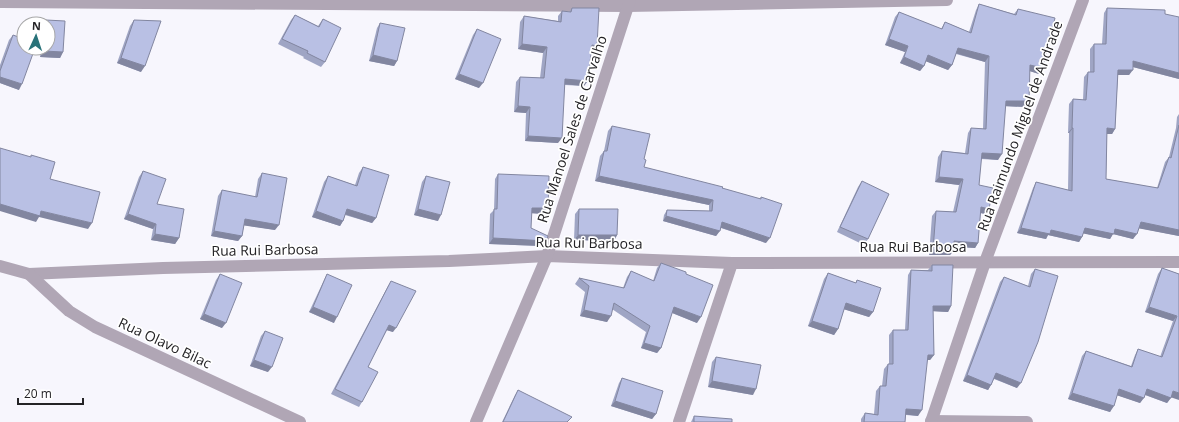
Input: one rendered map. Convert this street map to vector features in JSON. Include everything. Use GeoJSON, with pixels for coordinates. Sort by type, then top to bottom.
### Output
{"type":"FeatureCollection","features":[{"type":"Feature","properties":{"kind":"street"},"geometry":{"type":"LineString","coordinates":[[0,2],[629,3],[947,0]]}},
{"type":"Feature","properties":{"kind":"street","name":"Rua Raimundo Miguel de Andrade"},"geometry":{"type":"LineString","coordinates":[[931,422],[985,262],[1083,0]]}},
{"type":"Feature","properties":{"kind":"street","name":"Rua Manoel Sales de Carvalho"},"geometry":{"type":"LineString","coordinates":[[476,422],[547,256],[629,3]]}},
{"type":"Feature","properties":{"kind":"street","name":"Rua Rui Barbosa"},"geometry":{"type":"LineString","coordinates":[[0,266],[29,274],[163,268],[449,261],[547,256],[732,263],[1179,262]]}},
{"type":"Feature","properties":{"kind":"street"},"geometry":{"type":"LineString","coordinates":[[679,422],[732,263]]}},
{"type":"Feature","properties":{"kind":"street","name":"Rua Olavo Bilac"},"geometry":{"type":"LineString","coordinates":[[29,274],[69,310],[95,327],[300,422]]}},
{"type":"Feature","properties":{"kind":"street"},"geometry":{"type":"LineString","coordinates":[[931,422],[1027,422]]}},
{"type":"Feature","properties":{"kind":"building"},"geometry":{"type":"Polygon","coordinates":[[[979,4],[1016,15],[1018,9],[1055,18],[1043,68],[1030,65],[1029,101],[1006,101],[1002,154],[982,153],[979,185],[993,188],[989,209],[981,207],[978,243],[954,241],[954,250],[933,250],[936,211],[956,212],[963,179],[939,177],[942,151],[968,154],[971,128],[986,129],[989,56],[958,48],[952,65],[928,55],[924,66],[904,57],[908,46],[889,39],[899,12],[942,29],[945,22],[971,33],[979,4]]]}},
{"type":"Feature","properties":{"kind":"building"},"geometry":{"type":"Polygon","coordinates":[[[572,8],[599,8],[597,46],[592,45],[588,81],[565,79],[562,138],[528,136],[530,107],[518,106],[520,77],[544,78],[547,47],[522,44],[524,16],[561,22],[562,11],[571,12],[572,8]]]}},
{"type":"Feature","properties":{"kind":"building"},"geometry":{"type":"Polygon","coordinates":[[[1107,8],[1165,10],[1165,14],[1179,17],[1179,73],[1133,61],[1133,70],[1118,70],[1115,129],[1107,128],[1106,179],[1158,188],[1169,157],[1171,158],[1179,125],[1179,230],[1141,222],[1137,234],[1115,229],[1114,234],[1085,228],[1082,237],[1051,230],[1050,234],[1021,228],[1036,182],[1072,191],[1073,99],[1086,100],[1088,72],[1094,72],[1094,44],[1106,44],[1107,8]]]}},
{"type":"Feature","properties":{"kind":"building"},"geometry":{"type":"Polygon","coordinates":[[[295,15],[319,27],[323,19],[341,28],[325,62],[307,53],[308,51],[282,39],[295,15]]]}},
{"type":"Feature","properties":{"kind":"building"},"geometry":{"type":"Polygon","coordinates":[[[134,20],[161,21],[145,66],[121,58],[134,20]]]}},
{"type":"Feature","properties":{"kind":"building"},"geometry":{"type":"Polygon","coordinates":[[[56,21],[65,21],[63,52],[56,52],[56,21]]]}},
{"type":"Feature","properties":{"kind":"building"},"geometry":{"type":"Polygon","coordinates":[[[380,23],[405,28],[397,61],[373,55],[380,23]]]}},
{"type":"Feature","properties":{"kind":"building"},"geometry":{"type":"Polygon","coordinates":[[[477,29],[501,39],[483,83],[459,74],[477,29]]]}},
{"type":"Feature","properties":{"kind":"building"},"geometry":{"type":"Polygon","coordinates":[[[13,35],[16,36],[16,56],[32,56],[22,84],[0,77],[0,71],[13,35]]]}},
{"type":"Feature","properties":{"kind":"building"},"geometry":{"type":"Polygon","coordinates":[[[612,126],[650,134],[644,159],[646,160],[644,167],[723,187],[722,188],[761,199],[761,197],[782,204],[770,238],[722,222],[720,231],[666,216],[667,210],[712,211],[713,200],[599,176],[604,151],[607,151],[612,126]]]}},
{"type":"Feature","properties":{"kind":"building"},"geometry":{"type":"Polygon","coordinates":[[[0,148],[55,162],[50,179],[100,192],[92,223],[41,211],[40,216],[0,204],[0,148]]]}},
{"type":"Feature","properties":{"kind":"building"},"geometry":{"type":"Polygon","coordinates":[[[363,167],[389,175],[376,218],[347,209],[343,221],[316,211],[328,176],[357,186],[363,167]]]}},
{"type":"Feature","properties":{"kind":"building"},"geometry":{"type":"Polygon","coordinates":[[[143,171],[166,179],[157,204],[184,209],[179,238],[155,234],[156,224],[128,214],[143,171]]]}},
{"type":"Feature","properties":{"kind":"building"},"geometry":{"type":"Polygon","coordinates":[[[262,173],[287,178],[279,225],[245,219],[242,236],[214,231],[222,190],[257,197],[262,173]]]}},
{"type":"Feature","properties":{"kind":"building"},"geometry":{"type":"Polygon","coordinates":[[[498,174],[549,176],[548,208],[532,208],[531,228],[548,236],[546,241],[493,238],[494,209],[497,209],[498,174]]]}},
{"type":"Feature","properties":{"kind":"building"},"geometry":{"type":"Polygon","coordinates":[[[426,176],[450,182],[441,215],[418,209],[426,176]]]}},
{"type":"Feature","properties":{"kind":"building"},"geometry":{"type":"Polygon","coordinates":[[[862,181],[889,194],[868,239],[840,227],[862,181]]]}},
{"type":"Feature","properties":{"kind":"building"},"geometry":{"type":"Polygon","coordinates":[[[579,209],[618,209],[617,235],[578,235],[579,209]]]}},
{"type":"Feature","properties":{"kind":"building"},"geometry":{"type":"Polygon","coordinates":[[[661,263],[686,272],[686,274],[713,285],[701,317],[674,307],[661,348],[644,343],[650,326],[614,303],[611,316],[584,310],[589,286],[579,278],[624,288],[631,271],[654,281],[661,263]]]}},
{"type":"Feature","properties":{"kind":"building"},"geometry":{"type":"Polygon","coordinates":[[[932,265],[953,265],[951,306],[933,306],[934,355],[928,355],[922,410],[906,409],[905,422],[864,422],[865,413],[878,415],[880,386],[886,386],[888,364],[893,364],[893,330],[908,330],[911,270],[932,271],[932,265]]]}},
{"type":"Feature","properties":{"kind":"building"},"geometry":{"type":"Polygon","coordinates":[[[1162,268],[1179,274],[1179,393],[1173,391],[1171,398],[1147,389],[1144,398],[1119,389],[1114,406],[1072,393],[1086,351],[1132,367],[1138,349],[1162,357],[1177,316],[1149,307],[1162,268]]]}},
{"type":"Feature","properties":{"kind":"building"},"geometry":{"type":"Polygon","coordinates":[[[1035,269],[1058,276],[1038,342],[1021,383],[996,373],[991,385],[967,375],[1004,277],[1030,287],[1035,269]]]}},
{"type":"Feature","properties":{"kind":"building"},"geometry":{"type":"Polygon","coordinates":[[[828,273],[856,283],[857,280],[881,288],[873,312],[846,303],[838,329],[812,321],[828,273]]]}},
{"type":"Feature","properties":{"kind":"building"},"geometry":{"type":"Polygon","coordinates":[[[220,274],[242,283],[226,323],[204,314],[220,274]]]}},
{"type":"Feature","properties":{"kind":"building"},"geometry":{"type":"Polygon","coordinates":[[[327,274],[352,285],[337,317],[313,307],[327,274]]]}},
{"type":"Feature","properties":{"kind":"building"},"geometry":{"type":"Polygon","coordinates":[[[391,281],[416,291],[396,328],[389,325],[368,367],[378,372],[362,402],[335,389],[391,281]]]}},
{"type":"Feature","properties":{"kind":"building"},"geometry":{"type":"Polygon","coordinates":[[[265,331],[283,338],[272,367],[254,360],[265,331]]]}},
{"type":"Feature","properties":{"kind":"building"},"geometry":{"type":"Polygon","coordinates":[[[716,357],[761,365],[756,389],[712,381],[716,357]]]}},
{"type":"Feature","properties":{"kind":"building"},"geometry":{"type":"Polygon","coordinates":[[[622,378],[663,391],[656,414],[615,401],[622,378]]]}},
{"type":"Feature","properties":{"kind":"building"},"geometry":{"type":"Polygon","coordinates":[[[518,390],[572,417],[567,422],[503,422],[518,390]]]}},
{"type":"Feature","properties":{"kind":"building"},"geometry":{"type":"Polygon","coordinates":[[[694,416],[732,419],[732,422],[694,422],[694,416]]]}}]}
